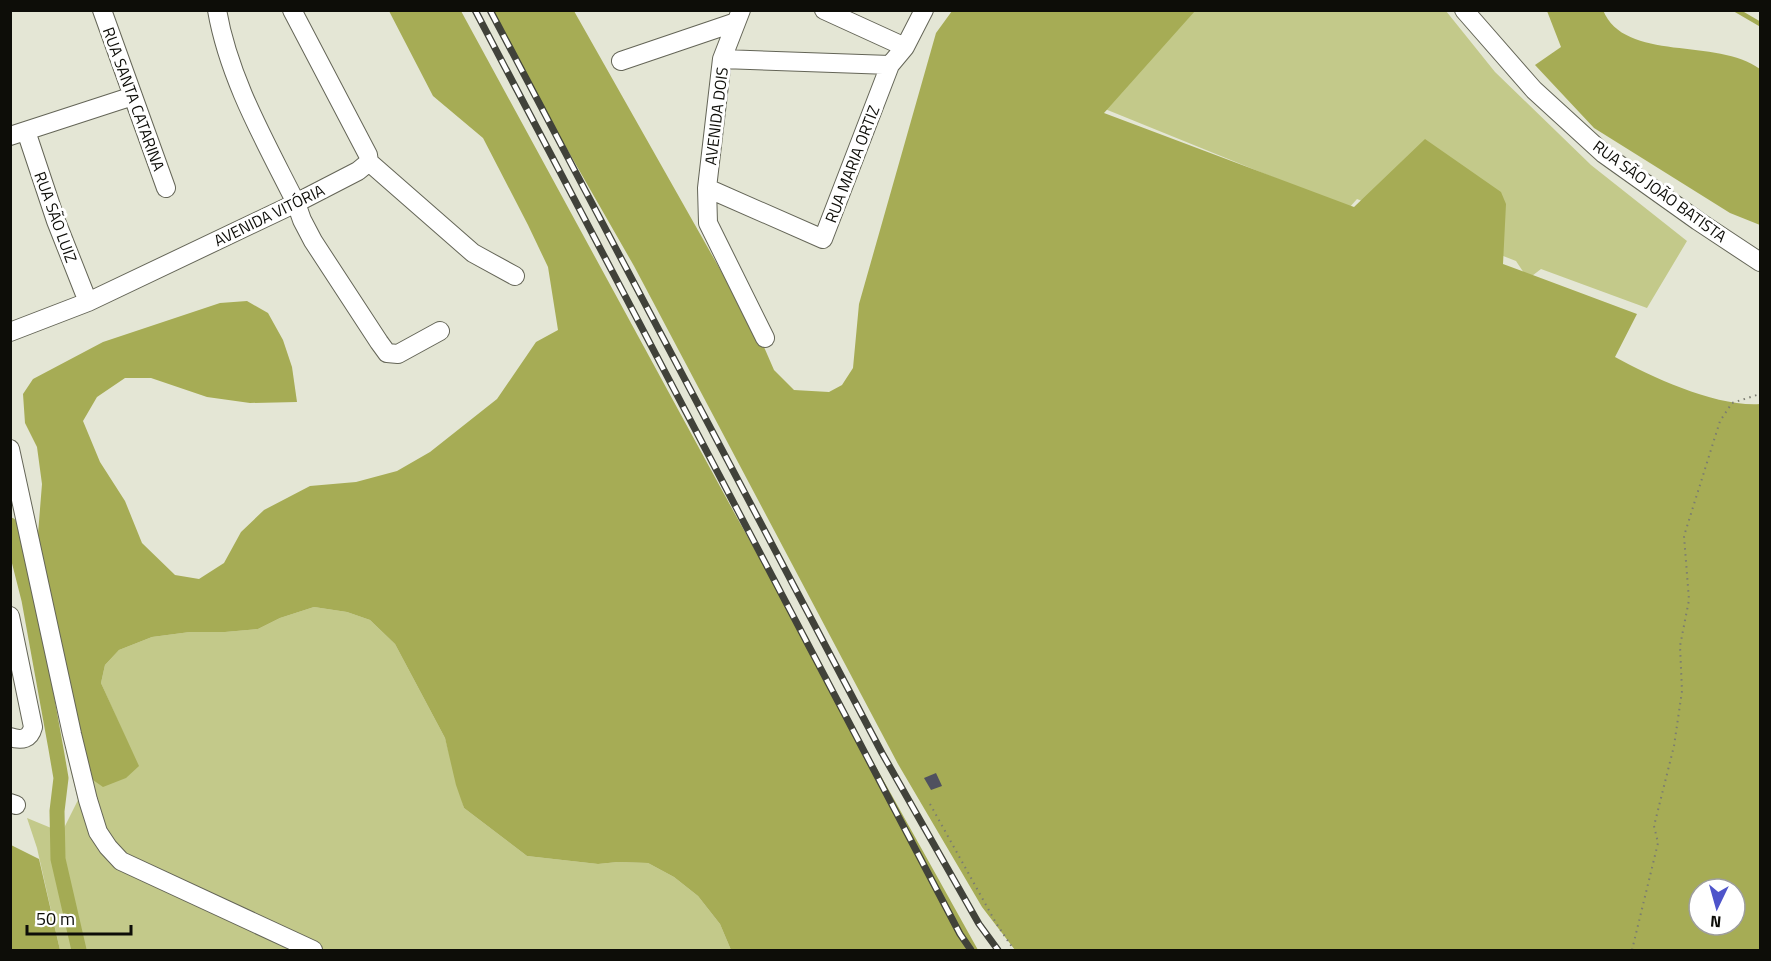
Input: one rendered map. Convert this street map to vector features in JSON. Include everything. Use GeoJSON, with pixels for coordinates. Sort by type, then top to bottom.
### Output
{"type":"FeatureCollection","features":[{"type":"Feature","properties":{"kind":"street","name":"RUA SANTA CATARINA"},"geometry":{"type":"LineString","coordinates":[[102,10],[166,188]]}},
{"type":"Feature","properties":{"kind":"street"},"geometry":{"type":"LineString","coordinates":[[217,10],[232,68],[302,220],[313,241],[387,352],[393,355],[398,354],[440,331]]}},
{"type":"Feature","properties":{"kind":"street"},"geometry":{"type":"LineString","coordinates":[[292,10],[368,155],[369,162],[473,253],[515,276]]}},
{"type":"Feature","properties":{"kind":"street"},"geometry":{"type":"LineString","coordinates":[[824,10],[905,47]]}},
{"type":"Feature","properties":{"kind":"street","name":"RUA MARIA ORTIZ"},"geometry":{"type":"LineString","coordinates":[[707,188],[823,239],[890,64],[905,47],[924,10]]}},
{"type":"Feature","properties":{"kind":"street","name":"RUA SÃO JOÃO BATISTA"},"geometry":{"type":"LineString","coordinates":[[1464,10],[1534,90],[1604,154],[1698,221],[1761,262]]}},
{"type":"Feature","properties":{"kind":"street"},"geometry":{"type":"LineString","coordinates":[[621,61],[739,16]]}},
{"type":"Feature","properties":{"kind":"street","name":"AVENIDA DOIS"},"geometry":{"type":"LineString","coordinates":[[739,16],[723,59],[707,188],[708,224],[765,338]]}},
{"type":"Feature","properties":{"kind":"street"},"geometry":{"type":"LineString","coordinates":[[723,59],[890,64]]}},
{"type":"Feature","properties":{"kind":"street","name":"RUA SÃO LUIZ"},"geometry":{"type":"LineString","coordinates":[[88,302],[18,134],[133,96]]}},
{"type":"Feature","properties":{"kind":"street","name":"AVENIDA VITÓRIA"},"geometry":{"type":"LineString","coordinates":[[10,332],[88,302],[296,203],[358,171],[369,162]]}},
{"type":"Feature","properties":{"kind":"street"},"geometry":{"type":"LineString","coordinates":[[10,449],[72,734],[98,832],[121,861],[313,951]]}},
{"type":"Feature","properties":{"kind":"street"},"geometry":{"type":"LineString","coordinates":[[11,618],[17,677],[33,727],[31,734],[26,738],[12,737]]}},
{"type":"Feature","properties":{"kind":"path"},"geometry":{"type":"LineString","coordinates":[[1632,951],[1658,843],[1654,826],[1674,746],[1682,691],[1680,646],[1689,600],[1684,536],[1720,421],[1732,403],[1761,394]]}},
{"type":"Feature","properties":{"kind":"path"},"geometry":{"type":"LineString","coordinates":[[930,804],[1014,951]]}},
{"type":"Feature","properties":{"kind":"green space"},"geometry":{"type":"Polygon","coordinates":[[[1603,10],[1614,26],[1630,37],[1651,44],[1742,59],[1760,69],[1760,225],[1730,213],[1594,128],[1535,65],[1561,47],[1547,11],[1603,10]]]}},
{"type":"Feature","properties":{"kind":"green space"},"geometry":{"type":"Polygon","coordinates":[[[389,11],[461,11],[735,514],[978,950],[731,950],[720,924],[698,896],[674,877],[648,863],[598,864],[527,856],[464,808],[445,738],[395,644],[370,620],[347,612],[314,607],[280,618],[258,629],[190,632],[152,637],[119,650],[105,665],[101,683],[139,766],[126,778],[103,787],[83,773],[68,752],[67,755],[38,534],[42,484],[37,447],[25,423],[23,394],[33,379],[103,342],[220,303],[247,301],[268,313],[283,340],[292,367],[297,402],[250,403],[207,397],[151,378],[125,378],[97,397],[83,421],[100,462],[125,501],[142,543],[175,575],[199,579],[224,563],[241,532],[264,510],[310,486],[356,482],[397,471],[430,452],[497,399],[536,342],[558,330],[548,267],[483,138],[433,96],[389,11]]]}},
{"type":"Feature","properties":{"kind":"green space"},"geometry":{"type":"Polygon","coordinates":[[[488,11],[574,11],[764,347],[774,370],[794,390],[829,392],[842,385],[853,368],[859,304],[936,33],[952,11],[1195,11],[1104,113],[1354,207],[1425,139],[1501,192],[1506,204],[1503,264],[1637,314],[1615,357],[1686,390],[1725,401],[1760,404],[1760,950],[1015,950],[982,907],[898,764],[634,266],[488,11]]]}},
{"type":"Feature","properties":{"kind":"green space"},"geometry":{"type":"Polygon","coordinates":[[[1194,11],[1446,11],[1495,72],[1591,165],[1687,241],[1647,308],[1541,269],[1528,279],[1516,261],[1357,199],[1349,208],[1105,109],[1194,11]]]}},
{"type":"Feature","properties":{"kind":"green space"},"geometry":{"type":"Polygon","coordinates":[[[314,607],[347,612],[370,620],[395,644],[445,738],[464,808],[527,856],[598,864],[648,863],[674,877],[698,896],[720,924],[731,950],[60,950],[37,848],[27,818],[56,830],[63,830],[78,800],[68,751],[138,766],[101,683],[105,665],[119,650],[152,637],[190,632],[258,629],[280,618],[314,607]]]}},
{"type":"Feature","properties":{"kind":"green space"},"geometry":{"type":"Polygon","coordinates":[[[11,845],[39,859],[60,950],[11,950],[11,845]]]}},
{"type":"Feature","properties":{"kind":"building"},"geometry":{"type":"Polygon","coordinates":[[[936,773],[942,786],[931,790],[924,778],[936,773]]]}},
{"type":"Feature","properties":{"kind":"waterway"},"geometry":{"type":"LineString","coordinates":[[1736,10],[1760,24]]}},
{"type":"Feature","properties":{"kind":"waterway"},"geometry":{"type":"LineString","coordinates":[[10,525],[29,600],[61,778],[57,811],[58,859],[79,950]]}},
{"type":"Feature","properties":{"kind":"railway"},"geometry":{"type":"LineString","coordinates":[[475,10],[960,934],[971,950]]}},
{"type":"Feature","properties":{"kind":"railway"},"geometry":{"type":"LineString","coordinates":[[490,10],[882,753],[979,924],[998,950]]}}]}
